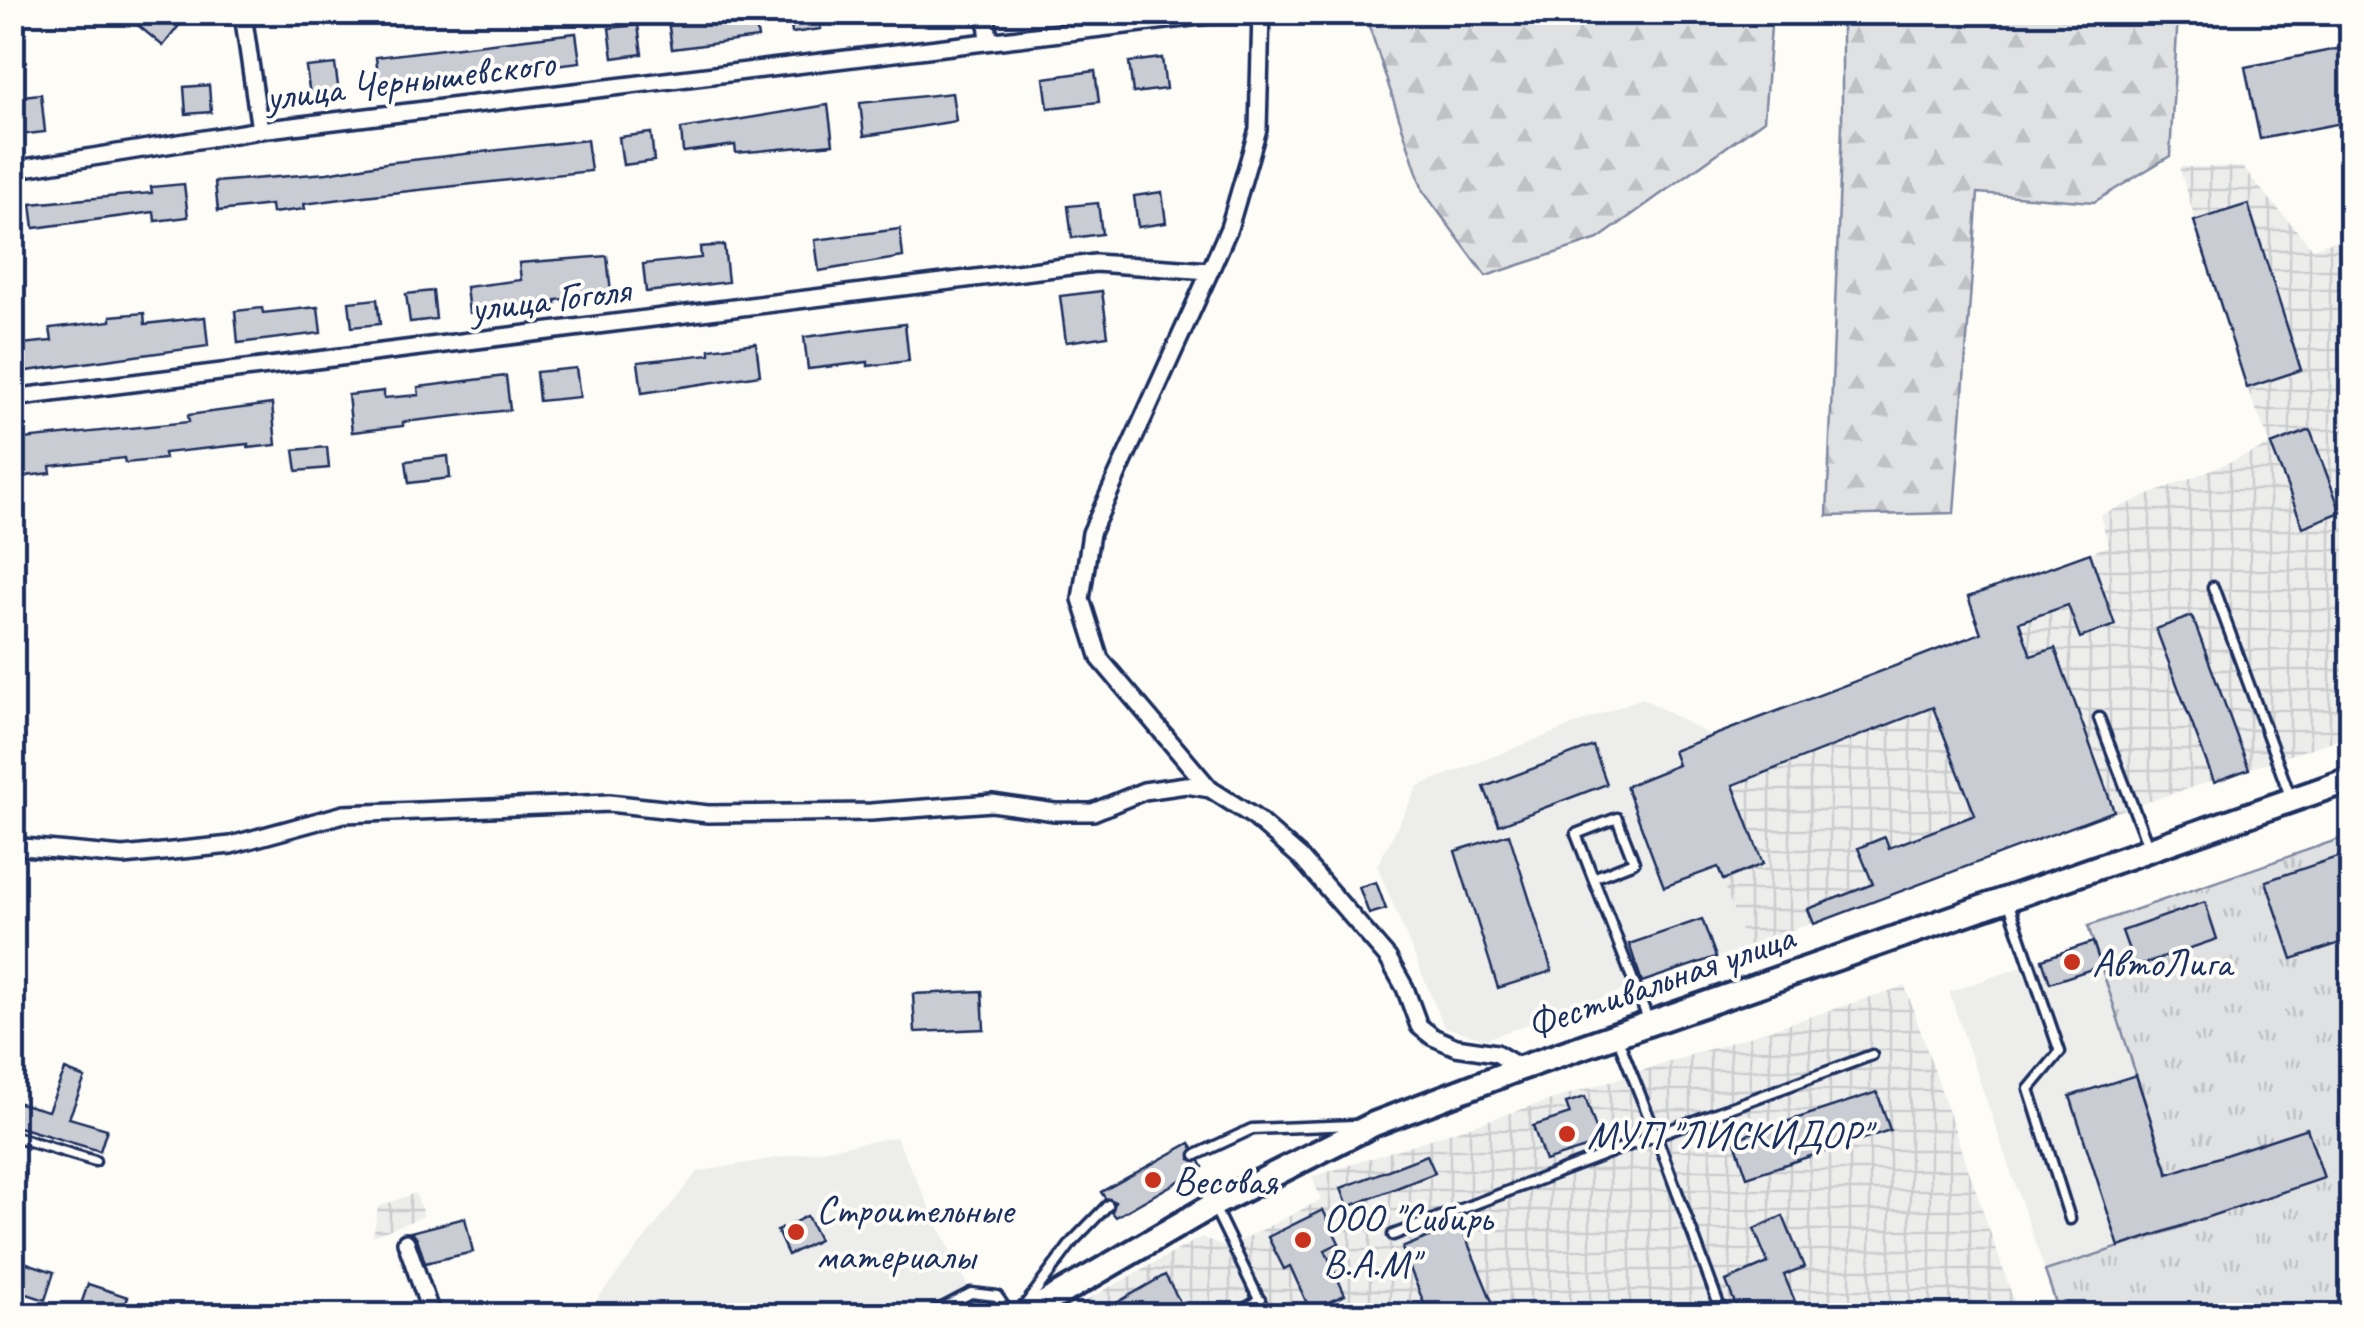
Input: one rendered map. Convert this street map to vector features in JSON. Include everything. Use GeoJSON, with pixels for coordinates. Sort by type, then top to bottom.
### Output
{"type":"FeatureCollection","features":[{"type":"Feature","properties":{"kind":"main road","name":"Фестивальная улица"},"geometry":{"type":"LineString","coordinates":[[1017,1316],[1213,1206],[1374,1124],[1521,1068],[2352,779]]}},
{"type":"Feature","properties":{"kind":"street"},"geometry":{"type":"LineString","coordinates":[[986,12],[990,41]]}},
{"type":"Feature","properties":{"kind":"street","name":"улица Чернышевского"},"geometry":{"type":"LineString","coordinates":[[12,170],[260,130],[1233,12]]}},
{"type":"Feature","properties":{"kind":"street"},"geometry":{"type":"LineString","coordinates":[[1261,12],[1258,129],[1229,228],[1090,533],[1081,599],[1100,659],[1210,789],[1254,818],[1300,858],[1350,912],[1388,958],[1420,1026],[1432,1037],[1496,1053],[1521,1068]]}},
{"type":"Feature","properties":{"kind":"street"},"geometry":{"type":"LineString","coordinates":[[242,15],[260,130]]}},
{"type":"Feature","properties":{"kind":"street","name":"улица Гоголя"},"geometry":{"type":"LineString","coordinates":[[12,398],[1094,263],[1210,271]]}},
{"type":"Feature","properties":{"kind":"street"},"geometry":{"type":"LineString","coordinates":[[12,846],[122,856],[230,846],[344,814],[609,803],[708,814],[871,812],[992,803],[1055,812],[1094,812],[1164,786],[1186,784],[1210,789]]}},
{"type":"Feature","properties":{"kind":"street"},"geometry":{"type":"LineString","coordinates":[[406,1242],[432,1316]]}},
{"type":"Feature","properties":{"kind":"street"},"geometry":{"type":"LineString","coordinates":[[12,1309],[33,1316]]}},
{"type":"Feature","properties":{"kind":"lane"},"geometry":{"type":"LineString","coordinates":[[2213,587],[2292,800]]}},
{"type":"Feature","properties":{"kind":"lane"},"geometry":{"type":"LineString","coordinates":[[2098,718],[2150,850]]}},
{"type":"Feature","properties":{"kind":"lane"},"geometry":{"type":"LineString","coordinates":[[1593,878],[1634,862],[1617,818],[1576,834],[1593,878],[1650,1023]]}},
{"type":"Feature","properties":{"kind":"lane"},"geometry":{"type":"LineString","coordinates":[[2008,901],[2060,1052],[2029,1089],[2070,1219]]}},
{"type":"Feature","properties":{"kind":"lane"},"geometry":{"type":"LineString","coordinates":[[1616,1035],[1723,1316]]}},
{"type":"Feature","properties":{"kind":"lane"},"geometry":{"type":"LineString","coordinates":[[1393,1235],[1872,1055]]}},
{"type":"Feature","properties":{"kind":"lane"},"geometry":{"type":"LineString","coordinates":[[1196,1155],[1252,1128],[1374,1124]]}},
{"type":"Feature","properties":{"kind":"lane"},"geometry":{"type":"LineString","coordinates":[[12,1136],[95,1160]]}},
{"type":"Feature","properties":{"kind":"lane"},"geometry":{"type":"LineString","coordinates":[[927,1316],[971,1293],[997,1296],[1017,1316],[1074,1240],[1108,1205]]}},
{"type":"Feature","properties":{"kind":"lane"},"geometry":{"type":"LineString","coordinates":[[1213,1206],[1268,1316]]}},
{"type":"Feature","properties":{"kind":"lane"},"geometry":{"type":"LineString","coordinates":[[1232,1316],[1260,1300]]}},
{"type":"Feature","properties":{"kind":"shaded area"},"geometry":{"type":"Polygon","coordinates":[[[2179,167],[2242,167],[2312,248],[2351,235],[2351,735],[2053,833],[1968,597],[2109,546],[2100,515],[2271,445],[2247,388],[2179,167]]]}},
{"type":"Feature","properties":{"kind":"shaded area"},"geometry":{"type":"Polygon","coordinates":[[[1968,638],[2044,835],[1747,947],[1673,751],[1968,638]]]}},
{"type":"Feature","properties":{"kind":"shaded area"},"geometry":{"type":"Polygon","coordinates":[[[1642,698],[1711,736],[1674,751],[1747,947],[1486,1039],[1444,1027],[1377,866],[1418,786],[1642,698]]]}},
{"type":"Feature","properties":{"kind":"shaded area"},"geometry":{"type":"Polygon","coordinates":[[[2093,942],[2185,1226],[2045,1271],[1949,992],[2093,942]]]}},
{"type":"Feature","properties":{"kind":"shaded area"},"geometry":{"type":"Polygon","coordinates":[[[1905,986],[2019,1315],[1057,1316],[1202,1237],[1226,1248],[1321,1200],[1312,1177],[1905,986]]]}},
{"type":"Feature","properties":{"kind":"shaded area","name":"Строительные материалы"},"geometry":{"type":"Polygon","coordinates":[[[896,1137],[980,1312],[975,1316],[584,1316],[697,1172],[896,1137]]]}},
{"type":"Feature","properties":{"kind":"shaded area"},"geometry":{"type":"Polygon","coordinates":[[[415,1193],[424,1216],[373,1236],[378,1207],[415,1193]]]}},
{"type":"Feature","properties":{"kind":"green space"},"geometry":{"type":"Polygon","coordinates":[[[1365,13],[1772,13],[1764,120],[1598,239],[1486,276],[1423,191],[1365,13]]]}},
{"type":"Feature","properties":{"kind":"green space"},"geometry":{"type":"Polygon","coordinates":[[[1842,13],[2178,13],[2170,156],[2094,202],[1978,193],[1954,513],[1827,516],[1842,125],[1842,13]]]}},
{"type":"Feature","properties":{"kind":"green space"},"geometry":{"type":"Polygon","coordinates":[[[2351,835],[2351,1315],[2060,1315],[2045,1271],[2185,1226],[2088,926],[2351,835]]]}},
{"type":"Feature","properties":{"kind":"building"},"geometry":{"type":"Polygon","coordinates":[[[122,12],[167,12],[181,23],[163,46],[122,12]]]}},
{"type":"Feature","properties":{"kind":"building"},"geometry":{"type":"Polygon","coordinates":[[[754,12],[758,38],[672,49],[668,20],[754,12]]]}},
{"type":"Feature","properties":{"kind":"building"},"geometry":{"type":"Polygon","coordinates":[[[789,12],[819,12],[821,29],[792,33],[789,12]]]}},
{"type":"Feature","properties":{"kind":"building"},"geometry":{"type":"Polygon","coordinates":[[[638,25],[642,54],[613,58],[609,28],[638,25]]]}},
{"type":"Feature","properties":{"kind":"building"},"geometry":{"type":"Polygon","coordinates":[[[576,33],[580,62],[379,86],[376,57],[576,33]]]}},
{"type":"Feature","properties":{"kind":"building"},"geometry":{"type":"Polygon","coordinates":[[[2352,46],[2352,121],[2260,139],[2245,67],[2352,46]]]}},
{"type":"Feature","properties":{"kind":"building"},"geometry":{"type":"Polygon","coordinates":[[[1162,58],[1166,89],[1133,93],[1129,62],[1162,58]]]}},
{"type":"Feature","properties":{"kind":"building"},"geometry":{"type":"Polygon","coordinates":[[[335,64],[339,93],[310,96],[306,67],[335,64]]]}},
{"type":"Feature","properties":{"kind":"building"},"geometry":{"type":"Polygon","coordinates":[[[1095,71],[1099,102],[1048,108],[1044,78],[1095,71]]]}},
{"type":"Feature","properties":{"kind":"building"},"geometry":{"type":"Polygon","coordinates":[[[209,85],[211,112],[186,114],[184,87],[209,85]]]}},
{"type":"Feature","properties":{"kind":"building"},"geometry":{"type":"Polygon","coordinates":[[[952,93],[956,121],[864,136],[860,103],[952,93]]]}},
{"type":"Feature","properties":{"kind":"building"},"geometry":{"type":"Polygon","coordinates":[[[41,94],[45,132],[18,135],[13,97],[41,94]]]}},
{"type":"Feature","properties":{"kind":"building"},"geometry":{"type":"Polygon","coordinates":[[[828,105],[833,144],[736,153],[735,145],[683,152],[681,129],[828,105]]]}},
{"type":"Feature","properties":{"kind":"building"},"geometry":{"type":"Polygon","coordinates":[[[651,133],[654,161],[623,165],[619,137],[651,133]]]}},
{"type":"Feature","properties":{"kind":"building"},"geometry":{"type":"Polygon","coordinates":[[[587,140],[591,171],[364,196],[304,204],[305,209],[272,213],[271,205],[218,211],[215,182],[327,173],[587,140]]]}},
{"type":"Feature","properties":{"kind":"building"},"geometry":{"type":"Polygon","coordinates":[[[184,184],[188,217],[155,221],[154,212],[34,228],[31,204],[152,193],[151,187],[184,184]]]}},
{"type":"Feature","properties":{"kind":"building"},"geometry":{"type":"Polygon","coordinates":[[[1162,192],[1166,223],[1138,227],[1134,196],[1162,192]]]}},
{"type":"Feature","properties":{"kind":"building"},"geometry":{"type":"Polygon","coordinates":[[[1098,203],[1102,234],[1072,238],[1068,206],[1098,203]]]}},
{"type":"Feature","properties":{"kind":"building"},"geometry":{"type":"Polygon","coordinates":[[[2248,204],[2301,370],[2247,388],[2194,221],[2248,204]]]}},
{"type":"Feature","properties":{"kind":"building"},"geometry":{"type":"Polygon","coordinates":[[[900,229],[903,257],[819,271],[815,240],[900,229]]]}},
{"type":"Feature","properties":{"kind":"building"},"geometry":{"type":"Polygon","coordinates":[[[724,245],[728,282],[646,292],[643,264],[701,258],[700,247],[724,245]]]}},
{"type":"Feature","properties":{"kind":"building"},"geometry":{"type":"Polygon","coordinates":[[[607,256],[611,293],[556,300],[556,304],[469,313],[466,287],[521,280],[519,263],[607,256]]]}},
{"type":"Feature","properties":{"kind":"building"},"geometry":{"type":"Polygon","coordinates":[[[433,291],[436,319],[410,322],[406,294],[433,291]]]}},
{"type":"Feature","properties":{"kind":"building"},"geometry":{"type":"Polygon","coordinates":[[[1102,291],[1108,336],[1066,342],[1060,296],[1102,291]]]}},
{"type":"Feature","properties":{"kind":"building"},"geometry":{"type":"Polygon","coordinates":[[[377,299],[380,324],[352,327],[349,302],[377,299]]]}},
{"type":"Feature","properties":{"kind":"building"},"geometry":{"type":"Polygon","coordinates":[[[318,307],[321,333],[238,343],[235,311],[262,308],[263,313],[318,307]]]}},
{"type":"Feature","properties":{"kind":"building"},"geometry":{"type":"Polygon","coordinates":[[[144,313],[145,324],[205,317],[208,346],[12,373],[12,345],[52,341],[50,328],[144,313]]]}},
{"type":"Feature","properties":{"kind":"building"},"geometry":{"type":"Polygon","coordinates":[[[905,324],[909,361],[808,369],[804,337],[905,324]]]}},
{"type":"Feature","properties":{"kind":"building"},"geometry":{"type":"Polygon","coordinates":[[[756,343],[760,375],[642,393],[638,362],[710,354],[710,349],[756,343]]]}},
{"type":"Feature","properties":{"kind":"building"},"geometry":{"type":"Polygon","coordinates":[[[576,368],[580,397],[539,401],[536,372],[576,368]]]}},
{"type":"Feature","properties":{"kind":"building"},"geometry":{"type":"Polygon","coordinates":[[[506,376],[510,410],[352,432],[348,395],[384,391],[384,398],[419,395],[418,387],[506,376]]]}},
{"type":"Feature","properties":{"kind":"building"},"geometry":{"type":"Polygon","coordinates":[[[272,404],[276,445],[164,453],[165,459],[125,463],[124,458],[50,466],[51,473],[17,477],[13,440],[189,422],[188,415],[272,404]]]}},
{"type":"Feature","properties":{"kind":"building"},"geometry":{"type":"Polygon","coordinates":[[[2310,430],[2341,512],[2303,527],[2271,445],[2310,430]]]}},
{"type":"Feature","properties":{"kind":"building"},"geometry":{"type":"Polygon","coordinates":[[[327,447],[329,468],[297,471],[294,450],[327,447]]]}},
{"type":"Feature","properties":{"kind":"building"},"geometry":{"type":"Polygon","coordinates":[[[448,456],[450,478],[409,483],[406,461],[448,456]]]}},
{"type":"Feature","properties":{"kind":"building"},"geometry":{"type":"Polygon","coordinates":[[[2090,553],[2115,625],[2080,638],[2068,605],[2019,622],[2031,656],[2055,648],[2114,811],[1814,924],[1808,909],[1873,884],[1858,848],[1885,837],[1889,848],[1975,815],[1933,707],[1733,785],[1763,864],[1723,880],[1718,867],[1664,887],[1626,786],[1678,765],[1673,751],[1981,633],[1968,597],[2090,553]]]}},
{"type":"Feature","properties":{"kind":"building"},"geometry":{"type":"Polygon","coordinates":[[[2192,616],[2249,769],[2214,782],[2156,629],[2192,616]]]}},
{"type":"Feature","properties":{"kind":"building"},"geometry":{"type":"Polygon","coordinates":[[[1593,746],[1607,784],[1499,825],[1484,787],[1593,746]]]}},
{"type":"Feature","properties":{"kind":"building"},"geometry":{"type":"Polygon","coordinates":[[[1509,834],[1552,971],[1498,988],[1455,851],[1509,834]]]}},
{"type":"Feature","properties":{"kind":"building"},"geometry":{"type":"Polygon","coordinates":[[[2352,852],[2352,939],[2292,959],[2266,881],[2352,852]]]}},
{"type":"Feature","properties":{"kind":"building"},"geometry":{"type":"Polygon","coordinates":[[[1376,882],[1386,909],[1369,914],[1359,887],[1376,882]]]}},
{"type":"Feature","properties":{"kind":"building"},"geometry":{"type":"Polygon","coordinates":[[[2205,902],[2217,939],[2135,967],[2122,931],[2205,902]]]}},
{"type":"Feature","properties":{"kind":"building"},"geometry":{"type":"Polygon","coordinates":[[[1702,919],[1716,957],[1642,982],[1629,944],[1702,919]]]}},
{"type":"Feature","properties":{"kind":"building","name":"АвтоЛига"},"geometry":{"type":"Polygon","coordinates":[[[2093,942],[2101,966],[2050,983],[2042,959],[2093,942]]]}},
{"type":"Feature","properties":{"kind":"building"},"geometry":{"type":"Polygon","coordinates":[[[982,991],[984,1029],[915,1032],[913,994],[982,991]]]}},
{"type":"Feature","properties":{"kind":"building"},"geometry":{"type":"Polygon","coordinates":[[[65,1070],[85,1078],[69,1118],[107,1129],[100,1151],[12,1125],[12,1101],[48,1111],[65,1070]]]}},
{"type":"Feature","properties":{"kind":"building"},"geometry":{"type":"Polygon","coordinates":[[[2136,1075],[2168,1174],[2307,1128],[2324,1178],[2119,1247],[2070,1096],[2136,1075]]]}},
{"type":"Feature","properties":{"kind":"building"},"geometry":{"type":"Polygon","coordinates":[[[1877,1092],[1890,1130],[1747,1177],[1734,1139],[1877,1092]]]}},
{"type":"Feature","properties":{"kind":"building","name":"МУП \"ЛИСКИДОР\""},"geometry":{"type":"Polygon","coordinates":[[[1585,1097],[1601,1143],[1545,1161],[1533,1126],[1570,1114],[1566,1103],[1585,1097]]]}},
{"type":"Feature","properties":{"kind":"building","name":"Весовая"},"geometry":{"type":"Polygon","coordinates":[[[1190,1143],[1190,1159],[1200,1161],[1203,1167],[1116,1217],[1112,1212],[1115,1202],[1101,1192],[1190,1143]]]}},
{"type":"Feature","properties":{"kind":"building"},"geometry":{"type":"Polygon","coordinates":[[[1427,1155],[1435,1173],[1348,1207],[1341,1188],[1427,1155]]]}},
{"type":"Feature","properties":{"kind":"building"},"geometry":{"type":"Polygon","coordinates":[[[1323,1210],[1339,1243],[1325,1250],[1345,1295],[1310,1310],[1290,1266],[1284,1269],[1268,1237],[1323,1210]]]}},
{"type":"Feature","properties":{"kind":"building"},"geometry":{"type":"Polygon","coordinates":[[[807,1216],[819,1240],[788,1255],[777,1231],[807,1216]]]}},
{"type":"Feature","properties":{"kind":"building"},"geometry":{"type":"Polygon","coordinates":[[[1783,1216],[1804,1267],[1784,1275],[1801,1316],[1740,1316],[1726,1281],[1768,1263],[1754,1229],[1783,1216]]]}},
{"type":"Feature","properties":{"kind":"building"},"geometry":{"type":"Polygon","coordinates":[[[465,1218],[473,1252],[425,1263],[411,1232],[465,1218]]]}},
{"type":"Feature","properties":{"kind":"building"},"geometry":{"type":"Polygon","coordinates":[[[1460,1224],[1498,1316],[1429,1316],[1402,1248],[1460,1224]]]}},
{"type":"Feature","properties":{"kind":"building"},"geometry":{"type":"Polygon","coordinates":[[[12,1258],[54,1272],[45,1300],[12,1289],[12,1258]]]}},
{"type":"Feature","properties":{"kind":"building"},"geometry":{"type":"Polygon","coordinates":[[[1165,1275],[1188,1316],[1094,1316],[1165,1275]]]}},
{"type":"Feature","properties":{"kind":"building"},"geometry":{"type":"Polygon","coordinates":[[[88,1284],[128,1297],[122,1316],[96,1316],[79,1310],[88,1284]]]}},
{"type":"Feature","properties":{"kind":"place","name":"АвтоЛига"},"geometry":{"type":"Point","coordinates":[2072,962]}},
{"type":"Feature","properties":{"kind":"place","name":"МУП \"ЛИСКИДОР\""},"geometry":{"type":"Point","coordinates":[1567,1134]}},
{"type":"Feature","properties":{"kind":"place","name":"Весовая"},"geometry":{"type":"Point","coordinates":[1153,1180]}},
{"type":"Feature","properties":{"kind":"place","name":"Строительные материалы"},"geometry":{"type":"Point","coordinates":[796,1232]}},
{"type":"Feature","properties":{"kind":"place","name":"ООО \"Сибирь В.А.М\""},"geometry":{"type":"Point","coordinates":[1303,1240]}}]}
